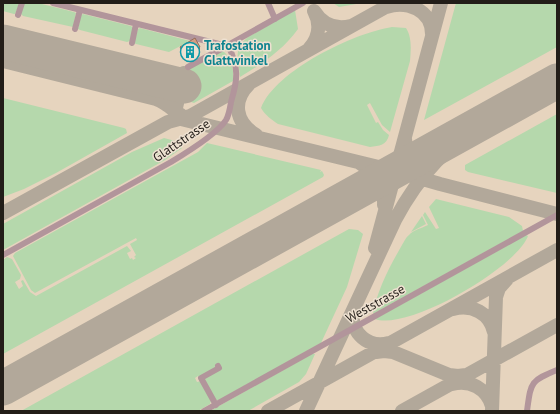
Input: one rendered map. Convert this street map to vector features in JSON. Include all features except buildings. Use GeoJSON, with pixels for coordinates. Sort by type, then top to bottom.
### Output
{"type":"FeatureCollection","features":[{"type":"Feature","properties":{"kind":"lane"},"geometry":{"type":"LineString","coordinates":[[18,15],[22,3]]}},
{"type":"Feature","properties":{"kind":"lane"},"geometry":{"type":"LineString","coordinates":[[53,3],[226,45]]}},
{"type":"Feature","properties":{"kind":"lane"},"geometry":{"type":"LineString","coordinates":[[268,3],[275,19]]}},
{"type":"Feature","properties":{"kind":"lane"},"geometry":{"type":"LineString","coordinates":[[188,67],[303,3]]}},
{"type":"Feature","properties":{"kind":"lane"},"geometry":{"type":"LineString","coordinates":[[75,29],[80,10]]}},
{"type":"Feature","properties":{"kind":"lane"},"geometry":{"type":"LineString","coordinates":[[132,43],[136,24]]}},
{"type":"Feature","properties":{"kind":"lane","name":"Glattstrasse"},"geometry":{"type":"LineString","coordinates":[[3,255],[171,162],[197,145],[220,127],[226,119],[237,79],[236,65],[226,45]]}},
{"type":"Feature","properties":{"kind":"lane","name":"Weststrasse"},"geometry":{"type":"LineString","coordinates":[[204,411],[557,215]]}},
{"type":"Feature","properties":{"kind":"lane"},"geometry":{"type":"LineString","coordinates":[[216,404],[200,378],[220,368],[218,366]]}},
{"type":"Feature","properties":{"kind":"lane"},"geometry":{"type":"LineString","coordinates":[[527,411],[534,382],[540,377],[557,370]]}},
{"type":"Feature","properties":{"kind":"shaded area"},"geometry":{"type":"Polygon","coordinates":[[[3,3],[557,3],[557,411],[3,411],[3,3]]]}},
{"type":"Feature","properties":{"kind":"green space"},"geometry":{"type":"Polygon","coordinates":[[[3,3],[20,3],[14,14],[3,11],[3,3]]]}},
{"type":"Feature","properties":{"kind":"green space"},"geometry":{"type":"Polygon","coordinates":[[[23,3],[38,3],[74,12],[76,13],[73,27],[23,16],[21,14],[23,3]]]}},
{"type":"Feature","properties":{"kind":"green space"},"geometry":{"type":"Polygon","coordinates":[[[333,3],[362,3],[339,7],[333,3]]]}},
{"type":"Feature","properties":{"kind":"green space"},"geometry":{"type":"Polygon","coordinates":[[[456,3],[557,3],[557,47],[424,120],[456,3]]]}},
{"type":"Feature","properties":{"kind":"green space"},"geometry":{"type":"Polygon","coordinates":[[[295,10],[298,29],[292,37],[272,56],[240,77],[238,51],[243,42],[248,37],[295,10]]]}},
{"type":"Feature","properties":{"kind":"green space"},"geometry":{"type":"Polygon","coordinates":[[[83,14],[131,26],[133,28],[130,41],[127,42],[78,29],[81,15],[83,14]]]}},
{"type":"Feature","properties":{"kind":"green space"},"geometry":{"type":"Polygon","coordinates":[[[392,27],[406,28],[410,39],[411,48],[410,61],[390,132],[382,125],[370,103],[367,105],[376,123],[378,122],[383,130],[389,135],[384,143],[370,147],[278,124],[261,108],[269,94],[282,80],[299,67],[338,45],[376,31],[392,27]]]}},
{"type":"Feature","properties":{"kind":"green space"},"geometry":{"type":"Polygon","coordinates":[[[140,28],[190,41],[169,52],[136,44],[134,43],[138,29],[140,28]]]}},
{"type":"Feature","properties":{"kind":"green space"},"geometry":{"type":"Polygon","coordinates":[[[3,30],[181,74],[179,81],[159,75],[156,84],[177,89],[176,95],[3,52],[3,30]]]}},
{"type":"Feature","properties":{"kind":"green space"},"geometry":{"type":"Polygon","coordinates":[[[223,51],[232,64],[233,81],[194,103],[182,99],[181,98],[189,69],[223,51]]]}},
{"type":"Feature","properties":{"kind":"green space"},"geometry":{"type":"Polygon","coordinates":[[[3,98],[124,128],[126,129],[127,133],[56,173],[24,189],[3,197],[3,98]]]}},
{"type":"Feature","properties":{"kind":"green space"},"geometry":{"type":"Polygon","coordinates":[[[557,114],[557,193],[468,172],[465,170],[465,165],[557,114]]]}},
{"type":"Feature","properties":{"kind":"green space"},"geometry":{"type":"Polygon","coordinates":[[[164,138],[179,142],[182,144],[182,148],[165,160],[3,250],[3,224],[132,152],[164,138]]]}},
{"type":"Feature","properties":{"kind":"green space"},"geometry":{"type":"Polygon","coordinates":[[[207,143],[321,170],[320,172],[322,171],[324,175],[323,177],[3,354],[3,260],[7,257],[12,259],[21,275],[20,279],[15,282],[19,289],[23,286],[21,281],[23,280],[30,292],[36,296],[127,246],[131,251],[127,253],[130,259],[132,258],[133,260],[136,258],[134,257],[136,255],[130,244],[137,240],[136,238],[35,293],[31,290],[13,256],[15,253],[198,152],[207,143]]]}},
{"type":"Feature","properties":{"kind":"green space"},"geometry":{"type":"Polygon","coordinates":[[[436,199],[509,217],[522,226],[523,231],[373,314],[384,278],[405,240],[413,232],[428,225],[423,215],[425,212],[436,229],[439,228],[429,207],[436,199]]]}},
{"type":"Feature","properties":{"kind":"green space"},"geometry":{"type":"Polygon","coordinates":[[[422,216],[426,224],[411,232],[422,216]]]}},
{"type":"Feature","properties":{"kind":"green space"},"geometry":{"type":"Polygon","coordinates":[[[349,229],[358,230],[363,234],[347,287],[321,343],[219,400],[216,400],[198,376],[195,378],[197,382],[201,381],[211,401],[210,404],[198,411],[21,411],[349,229]]]}},
{"type":"Feature","properties":{"kind":"green space"},"geometry":{"type":"Polygon","coordinates":[[[526,235],[528,236],[519,249],[504,264],[459,294],[411,316],[391,320],[375,319],[526,235]]]}},
{"type":"Feature","properties":{"kind":"green space"},"geometry":{"type":"Polygon","coordinates":[[[312,354],[315,354],[306,374],[299,382],[248,411],[210,411],[312,354]]]}},
{"type":"Feature","properties":{"kind":"taxiway"},"geometry":{"type":"LineString","coordinates":[[3,213],[168,122],[190,116],[393,3]]}},
{"type":"Feature","properties":{"kind":"taxiway"},"geometry":{"type":"LineString","coordinates":[[375,248],[441,3]]}},
{"type":"Feature","properties":{"kind":"taxiway"},"geometry":{"type":"LineString","coordinates":[[386,7],[402,5],[417,9],[428,19],[432,34]]}},
{"type":"Feature","properties":{"kind":"taxiway"},"geometry":{"type":"LineString","coordinates":[[309,49],[315,40],[318,31],[318,21],[314,11],[325,23],[340,27],[351,26]]}},
{"type":"Feature","properties":{"kind":"taxiway"},"geometry":{"type":"LineString","coordinates":[[3,61],[156,99],[165,103],[184,118],[189,120]]}},
{"type":"Feature","properties":{"kind":"taxiway"},"geometry":{"type":"LineString","coordinates":[[181,115],[175,112],[184,73]]}},
{"type":"Feature","properties":{"kind":"taxiway"},"geometry":{"type":"LineString","coordinates":[[249,84],[240,97],[238,111],[244,124],[256,135]]}},
{"type":"Feature","properties":{"kind":"taxiway"},"geometry":{"type":"LineString","coordinates":[[306,411],[395,220],[405,203],[436,161],[462,138],[493,116]]}},
{"type":"Feature","properties":{"kind":"taxiway"},"geometry":{"type":"LineString","coordinates":[[181,119],[395,171],[557,214]]}},
{"type":"Feature","properties":{"kind":"taxiway"},"geometry":{"type":"LineString","coordinates":[[405,139],[407,151],[411,161],[414,166],[427,178]]}},
{"type":"Feature","properties":{"kind":"taxiway"},"geometry":{"type":"LineString","coordinates":[[360,163],[374,175],[381,186],[384,205]]}},
{"type":"Feature","properties":{"kind":"taxiway"},"geometry":{"type":"LineString","coordinates":[[268,411],[557,250]]}},
{"type":"Feature","properties":{"kind":"taxiway"},"geometry":{"type":"LineString","coordinates":[[492,411],[496,297],[499,288],[507,279]]}},
{"type":"Feature","properties":{"kind":"taxiway"},"geometry":{"type":"LineString","coordinates":[[453,309],[467,308],[479,312],[489,320],[494,332]]}},
{"type":"Feature","properties":{"kind":"taxiway"},"geometry":{"type":"LineString","coordinates":[[353,312],[355,327],[362,338],[375,344],[389,343]]}},
{"type":"Feature","properties":{"kind":"taxiway"},"geometry":{"type":"LineString","coordinates":[[402,411],[557,325]]}},
{"type":"Feature","properties":{"kind":"taxiway"},"geometry":{"type":"LineString","coordinates":[[376,352],[393,352],[449,375],[466,375]]}},
{"type":"Feature","properties":{"kind":"taxiway"},"geometry":{"type":"LineString","coordinates":[[452,384],[465,383],[477,387],[482,390],[490,400],[492,406]]}},
{"type":"Feature","properties":{"kind":"runway"},"geometry":{"type":"LineString","coordinates":[[3,42],[184,86]]}},
{"type":"Feature","properties":{"kind":"runway"},"geometry":{"type":"LineString","coordinates":[[3,388],[557,81]]}},
{"type":"Feature","properties":{"kind":"place","name":"Trafostation Glattwinkel"},"geometry":{"type":"Point","coordinates":[190,52]}}]}
